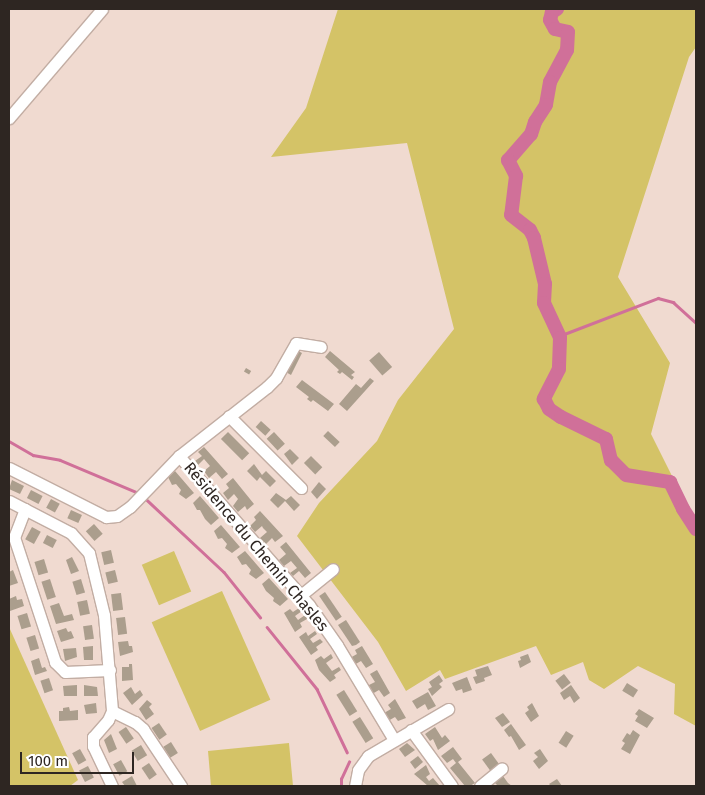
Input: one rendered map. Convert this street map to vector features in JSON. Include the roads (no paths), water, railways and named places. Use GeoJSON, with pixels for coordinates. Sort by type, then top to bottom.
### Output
{"type":"FeatureCollection","features":[{"type":"Feature","properties":{"kind":"street"},"geometry":{"type":"LineString","coordinates":[[9,118],[91,14],[102,9]]}},
{"type":"Feature","properties":{"kind":"street"},"geometry":{"type":"LineString","coordinates":[[9,468],[106,517],[117,516],[130,507],[179,456],[276,378],[296,344],[321,346]]}},
{"type":"Feature","properties":{"kind":"street"},"geometry":{"type":"LineString","coordinates":[[229,416],[300,488]]}},
{"type":"Feature","properties":{"kind":"street","name":"Résidence du Chemin Chasles"},"geometry":{"type":"LineString","coordinates":[[179,456],[300,595],[337,645],[394,740]]}},
{"type":"Feature","properties":{"kind":"street"},"geometry":{"type":"LineString","coordinates":[[9,501],[71,533],[89,553],[104,615],[112,711],[108,720],[93,737],[93,746],[112,786]]}},
{"type":"Feature","properties":{"kind":"street"},"geometry":{"type":"LineString","coordinates":[[25,509],[14,537],[55,662],[65,672],[110,670]]}},
{"type":"Feature","properties":{"kind":"street"},"geometry":{"type":"LineString","coordinates":[[300,595],[333,569]]}},
{"type":"Feature","properties":{"kind":"street"},"geometry":{"type":"LineString","coordinates":[[355,786],[358,770],[368,756],[448,709]]}},
{"type":"Feature","properties":{"kind":"street"},"geometry":{"type":"LineString","coordinates":[[112,711],[135,722],[142,729],[181,786]]}},
{"type":"Feature","properties":{"kind":"street"},"geometry":{"type":"LineString","coordinates":[[410,730],[452,786]]}},
{"type":"Feature","properties":{"kind":"street"},"geometry":{"type":"LineString","coordinates":[[480,786],[502,768]]}},
{"type":"Feature","properties":{"kind":"waterway"},"geometry":{"type":"LineString","coordinates":[[557,9],[552,12],[550,20],[555,29],[568,32],[567,50],[550,82],[546,105],[535,122],[531,134],[508,160],[516,176],[511,215],[530,230],[534,238],[545,284],[544,303],[560,338],[559,369],[544,399],[549,409],[561,417],[606,439],[611,460],[626,475],[670,482],[683,509],[696,529]]}},
{"type":"Feature","properties":{"kind":"waterway"},"geometry":{"type":"LineString","coordinates":[[559,336],[658,298],[673,302],[696,323]]}},
{"type":"Feature","properties":{"kind":"waterway"},"geometry":{"type":"LineString","coordinates":[[9,441],[33,455],[60,460],[136,492]]}},
{"type":"Feature","properties":{"kind":"waterway"},"geometry":{"type":"LineString","coordinates":[[147,500],[224,572],[260,617]]}},
{"type":"Feature","properties":{"kind":"waterway"},"geometry":{"type":"LineString","coordinates":[[267,627],[317,689],[347,752]]}},
{"type":"Feature","properties":{"kind":"waterway"},"geometry":{"type":"LineString","coordinates":[[341,786],[341,779],[349,762]]}}]}
